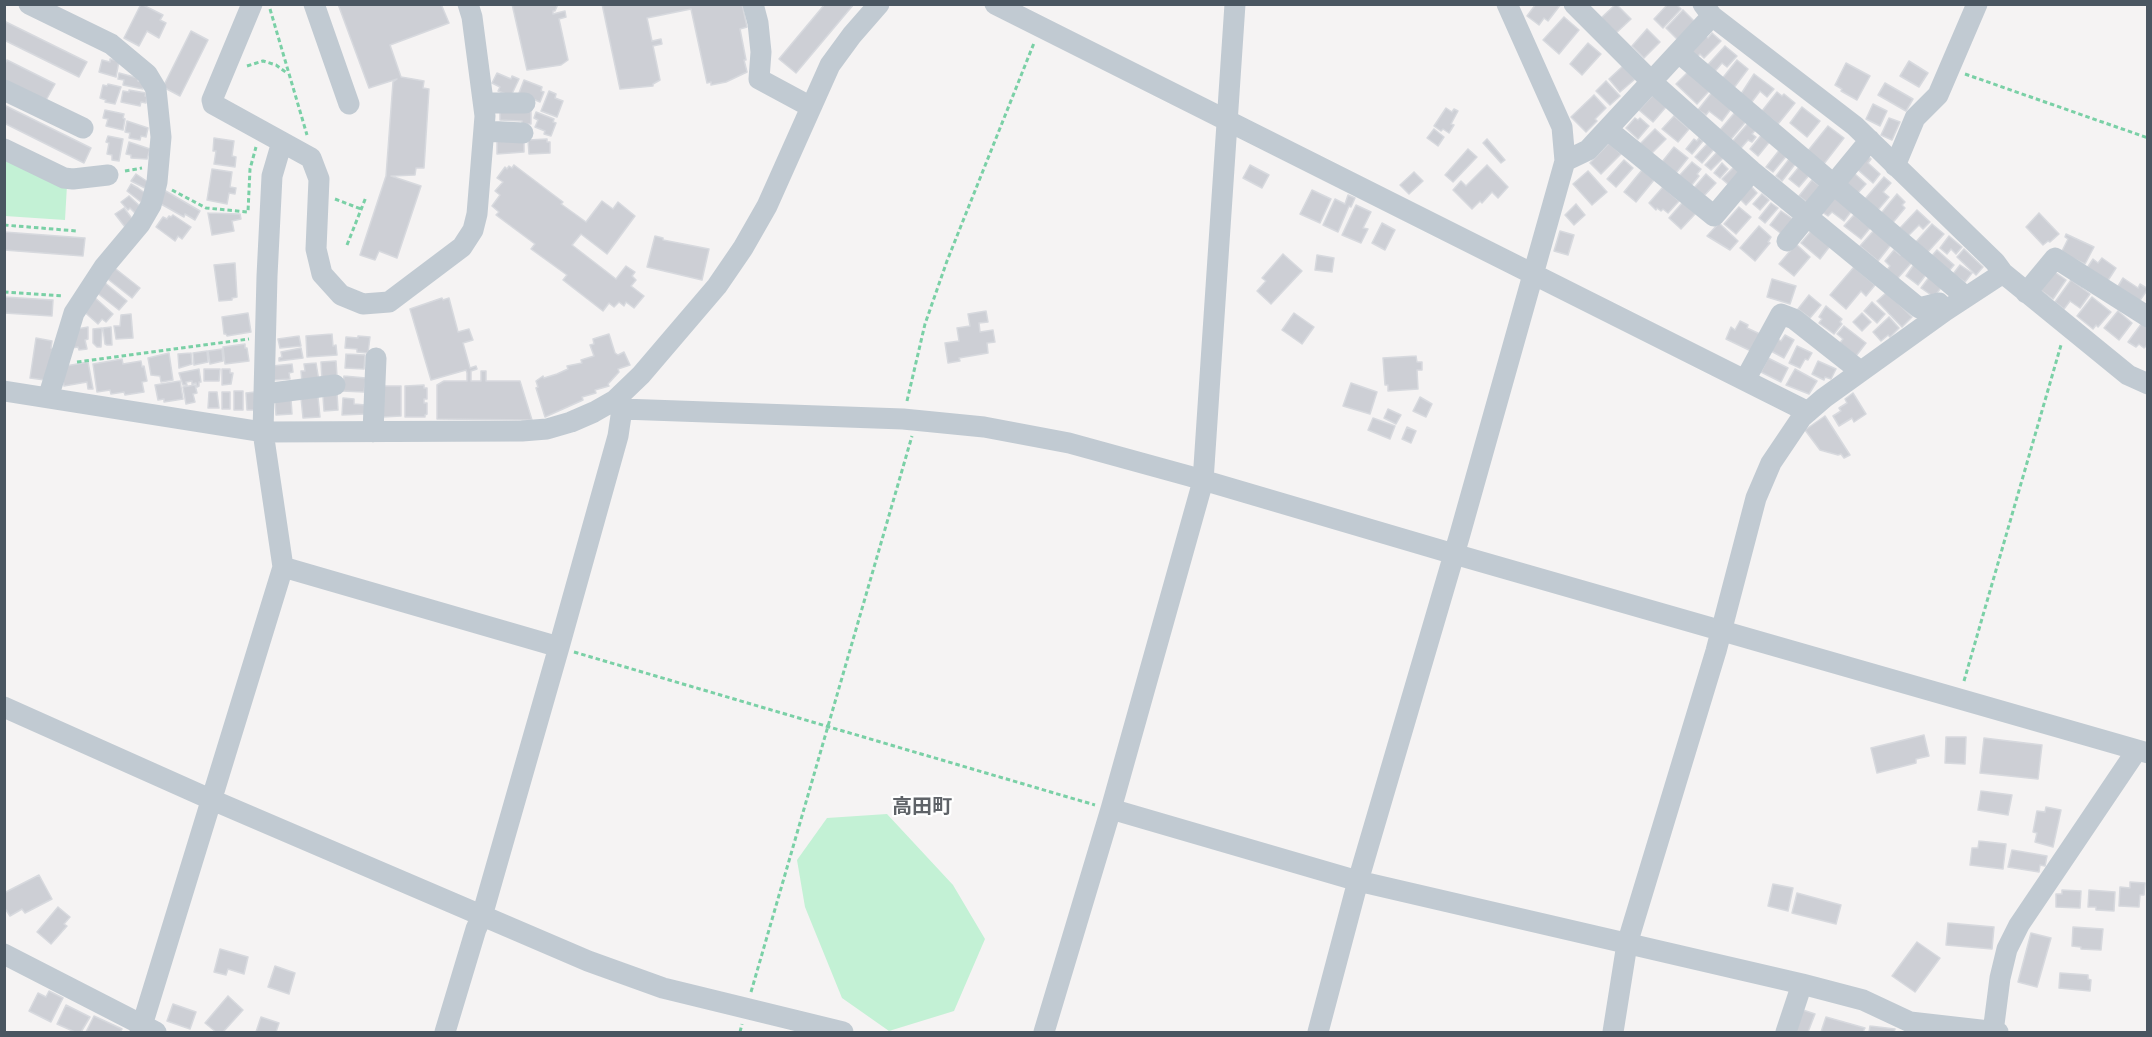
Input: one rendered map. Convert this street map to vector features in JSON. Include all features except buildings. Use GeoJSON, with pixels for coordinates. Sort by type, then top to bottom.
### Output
{"type":"FeatureCollection","features":[{"type":"Feature","properties":{"kind":"street"},"geometry":{"type":"LineString","coordinates":[[29,4],[111,44],[147,74],[156,89],[161,137],[158,178],[151,205],[140,224],[104,267],[74,313],[48,398]]}},
{"type":"Feature","properties":{"kind":"street"},"geometry":{"type":"LineString","coordinates":[[252,4],[212,100],[213,105],[311,158],[319,179],[316,249],[322,274],[341,295],[363,304],[389,302],[462,247],[473,230],[477,214],[484,103],[472,17],[468,4]]}},
{"type":"Feature","properties":{"kind":"street"},"geometry":{"type":"LineString","coordinates":[[314,4],[350,104]]}},
{"type":"Feature","properties":{"kind":"street"},"geometry":{"type":"LineString","coordinates":[[753,4],[758,23],[761,52],[759,79],[811,107]]}},
{"type":"Feature","properties":{"kind":"street"},"geometry":{"type":"LineString","coordinates":[[446,1032],[476,929],[482,916],[618,436],[618,404],[717,285],[743,248],[767,206],[830,65],[879,4]]}},
{"type":"Feature","properties":{"kind":"street"},"geometry":{"type":"LineString","coordinates":[[995,4],[1808,412]]}},
{"type":"Feature","properties":{"kind":"street"},"geometry":{"type":"LineString","coordinates":[[1044,1032],[1111,809],[1203,481],[1235,4]]}},
{"type":"Feature","properties":{"kind":"street"},"geometry":{"type":"LineString","coordinates":[[1318,1032],[1358,881],[1454,554],[1565,161],[1562,127],[1507,4]]}},
{"type":"Feature","properties":{"kind":"street"},"geometry":{"type":"LineString","coordinates":[[1574,4],[1651,81],[1752,171],[1919,308],[1939,303],[1945,311]]}},
{"type":"Feature","properties":{"kind":"street"},"geometry":{"type":"LineString","coordinates":[[1895,166],[1914,118],[1938,95],[1977,4]]}},
{"type":"Feature","properties":{"kind":"street"},"geometry":{"type":"LineString","coordinates":[[1565,161],[1588,150],[1608,130],[1678,53],[1708,10],[1856,126],[1995,262],[2003,273],[2026,293],[2128,375],[2148,384]]}},
{"type":"Feature","properties":{"kind":"street"},"geometry":{"type":"LineString","coordinates":[[1678,53],[1966,297]]}},
{"type":"Feature","properties":{"kind":"street"},"geometry":{"type":"LineString","coordinates":[[4,90],[83,128]]}},
{"type":"Feature","properties":{"kind":"street"},"geometry":{"type":"LineString","coordinates":[[484,103],[525,104]]}},
{"type":"Feature","properties":{"kind":"street"},"geometry":{"type":"LineString","coordinates":[[1608,130],[1714,216],[1752,171]]}},
{"type":"Feature","properties":{"kind":"street"},"geometry":{"type":"LineString","coordinates":[[484,131],[524,133]]}},
{"type":"Feature","properties":{"kind":"street"},"geometry":{"type":"LineString","coordinates":[[1787,241],[1870,140]]}},
{"type":"Feature","properties":{"kind":"street"},"geometry":{"type":"LineString","coordinates":[[4,954],[146,1030],[210,799],[283,567],[263,432],[272,176],[282,142]]}},
{"type":"Feature","properties":{"kind":"street"},"geometry":{"type":"LineString","coordinates":[[4,149],[64,178],[73,179],[108,174]]}},
{"type":"Feature","properties":{"kind":"street"},"geometry":{"type":"LineString","coordinates":[[2026,293],[2055,258],[2148,317]]}},
{"type":"Feature","properties":{"kind":"street"},"geometry":{"type":"LineString","coordinates":[[1613,1032],[1627,944],[1721,630],[1756,498],[1771,463],[1787,437],[1808,412],[1860,371],[2003,273]]}},
{"type":"Feature","properties":{"kind":"street"},"geometry":{"type":"LineString","coordinates":[[1745,380],[1781,315],[1794,319],[1860,371]]}},
{"type":"Feature","properties":{"kind":"street"},"geometry":{"type":"LineString","coordinates":[[372,432],[376,358]]}},
{"type":"Feature","properties":{"kind":"street"},"geometry":{"type":"LineString","coordinates":[[264,394],[335,385]]}},
{"type":"Feature","properties":{"kind":"street"},"geometry":{"type":"LineString","coordinates":[[4,391],[263,432],[522,431],[547,429],[618,404],[909,419],[984,427],[1069,443],[2142,751],[2019,925],[2007,949],[2000,978],[1994,1032],[1910,1022],[1863,1000],[1358,881],[1111,809]]}},
{"type":"Feature","properties":{"kind":"street"},"geometry":{"type":"LineString","coordinates":[[283,567],[559,647]]}},
{"type":"Feature","properties":{"kind":"street"},"geometry":{"type":"LineString","coordinates":[[4,707],[210,799],[588,962],[652,984],[746,1010],[843,1032]]}},
{"type":"Feature","properties":{"kind":"street"},"geometry":{"type":"LineString","coordinates":[[1786,1032],[1802,984]]}},
{"type":"Feature","properties":{"kind":"path"},"geometry":{"type":"LineString","coordinates":[[268,4],[310,145]]}},
{"type":"Feature","properties":{"kind":"path"},"geometry":{"type":"LineString","coordinates":[[740,1032],[827,727],[909,419],[925,324],[947,261],[1041,27]]}},
{"type":"Feature","properties":{"kind":"path"},"geometry":{"type":"LineString","coordinates":[[245,67],[263,61],[276,65],[288,74]]}},
{"type":"Feature","properties":{"kind":"path"},"geometry":{"type":"LineString","coordinates":[[1950,68],[2148,138]]}},
{"type":"Feature","properties":{"kind":"path"},"geometry":{"type":"LineString","coordinates":[[108,174],[144,168],[206,208],[248,212],[250,169],[260,131]]}},
{"type":"Feature","properties":{"kind":"path"},"geometry":{"type":"LineString","coordinates":[[329,196],[361,209]]}},
{"type":"Feature","properties":{"kind":"path"},"geometry":{"type":"LineString","coordinates":[[347,245],[366,197]]}},
{"type":"Feature","properties":{"kind":"path"},"geometry":{"type":"LineString","coordinates":[[4,225],[76,231]]}},
{"type":"Feature","properties":{"kind":"path"},"geometry":{"type":"LineString","coordinates":[[4,292],[83,297]]}},
{"type":"Feature","properties":{"kind":"path"},"geometry":{"type":"LineString","coordinates":[[1959,698],[2066,327]]}},
{"type":"Feature","properties":{"kind":"path"},"geometry":{"type":"LineString","coordinates":[[57,365],[245,340]]}},
{"type":"Feature","properties":{"kind":"path"},"geometry":{"type":"LineString","coordinates":[[559,647],[1111,809]]}},
{"type":"Feature","properties":{"kind":"green space"},"geometry":{"type":"Polygon","coordinates":[[[4,155],[67,185],[65,220],[5,216],[4,155]]]}},
{"type":"Feature","properties":{"kind":"green space"},"geometry":{"type":"Polygon","coordinates":[[[887,814],[953,885],[985,939],[954,1011],[889,1031],[842,998],[805,907],[797,860],[827,818],[887,814]]]}},
{"type":"Feature","properties":{"kind":"district","name":"高田町"},"geometry":{"type":"Point","coordinates":[922,807]}}]}
